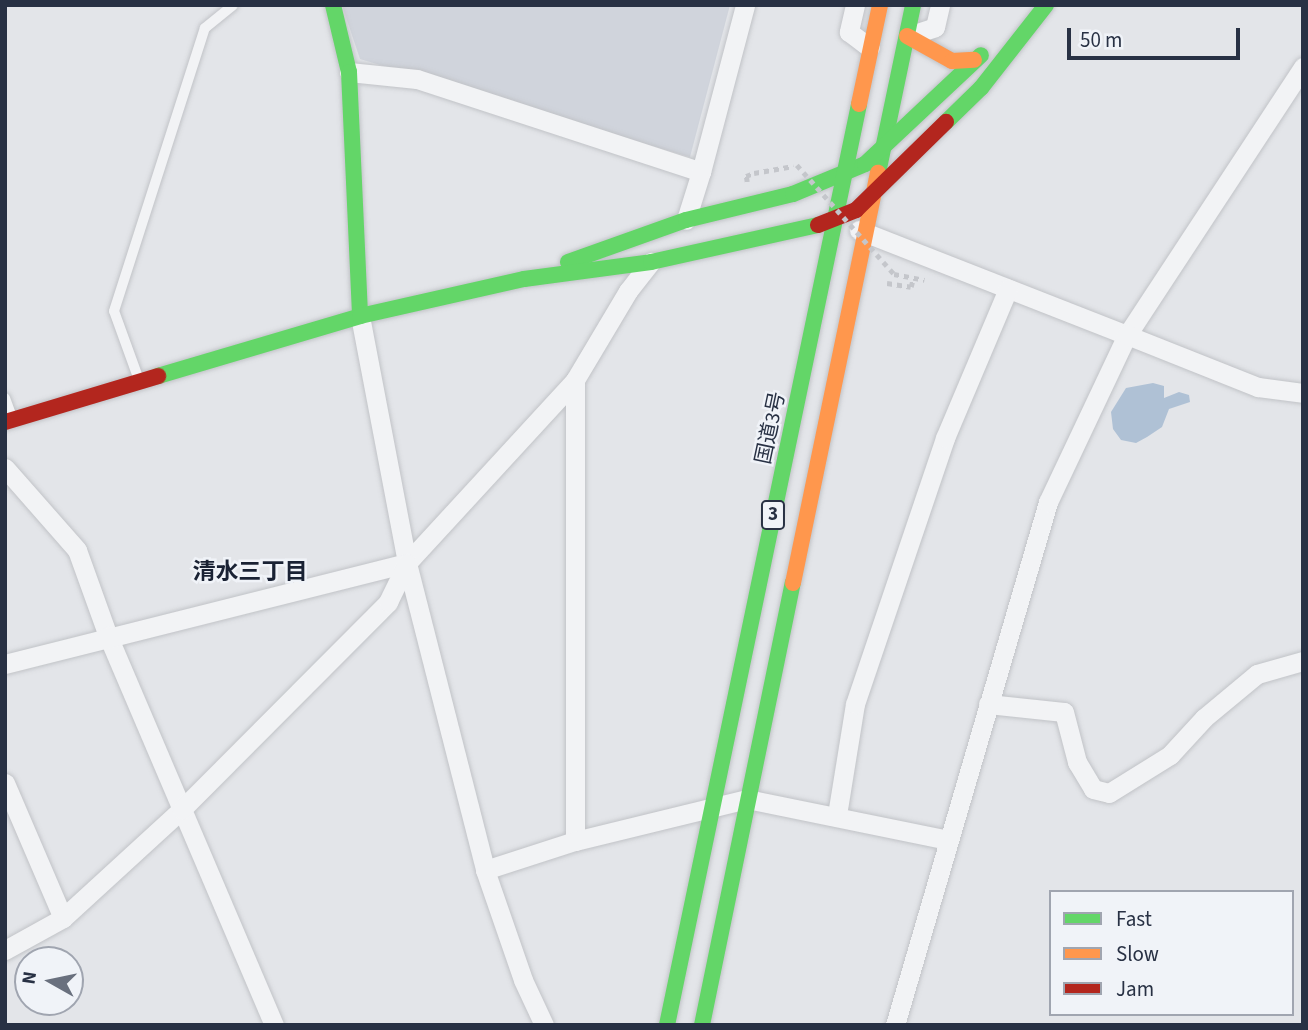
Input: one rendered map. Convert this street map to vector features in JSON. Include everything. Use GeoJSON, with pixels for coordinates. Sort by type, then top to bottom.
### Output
{"type":"FeatureCollection","features":[{"type":"Feature","properties":{"kind":"main road"},"geometry":{"type":"LineString","coordinates":[[333,5],[349,72],[360,316]]}},
{"type":"Feature","properties":{"kind":"main road","name":"国道3号"},"geometry":{"type":"LineString","coordinates":[[667,1025],[880,5]]}},
{"type":"Feature","properties":{"kind":"main road","name":"3"},"geometry":{"type":"LineString","coordinates":[[702,1025],[913,5]]}},
{"type":"Feature","properties":{"kind":"main road"},"geometry":{"type":"LineString","coordinates":[[9,421],[141,384],[360,316],[524,279],[651,262],[835,221],[874,193],[981,88],[1044,8]]}},
{"type":"Feature","properties":{"kind":"main road"},"geometry":{"type":"LineString","coordinates":[[524,279],[686,220],[793,194],[845,173],[884,148],[974,60],[1044,8]]}},
{"type":"Feature","properties":{"kind":"main road"},"geometry":{"type":"LineString","coordinates":[[907,36],[952,61],[974,60]]}},
{"type":"Feature","properties":{"kind":"main road"},"geometry":{"type":"LineString","coordinates":[[651,232],[717,233],[810,213],[835,221],[853,240],[857,266]]}},
{"type":"Feature","properties":{"kind":"main road"},"geometry":{"type":"LineString","coordinates":[[785,234],[812,246],[822,279]]}},
{"type":"Feature","properties":{"kind":"street"},"geometry":{"type":"LineString","coordinates":[[686,220],[745,5]]}},
{"type":"Feature","properties":{"kind":"street"},"geometry":{"type":"LineString","coordinates":[[855,5],[849,32],[870,48]]}},
{"type":"Feature","properties":{"kind":"street"},"geometry":{"type":"LineString","coordinates":[[907,36],[935,27],[940,5]]}},
{"type":"Feature","properties":{"kind":"street"},"geometry":{"type":"LineString","coordinates":[[895,1025],[1048,502],[1127,335],[1303,67]]}},
{"type":"Feature","properties":{"kind":"street"},"geometry":{"type":"LineString","coordinates":[[349,72],[417,79],[701,172]]}},
{"type":"Feature","properties":{"kind":"street"},"geometry":{"type":"LineString","coordinates":[[835,221],[1258,387],[1303,393]]}},
{"type":"Feature","properties":{"kind":"street"},"geometry":{"type":"LineString","coordinates":[[5,950],[63,918],[182,809],[388,602],[407,563],[575,380],[628,291],[651,262]]}},
{"type":"Feature","properties":{"kind":"street"},"geometry":{"type":"LineString","coordinates":[[837,815],[855,704],[945,438],[1008,289]]}},
{"type":"Feature","properties":{"kind":"street"},"geometry":{"type":"LineString","coordinates":[[360,316],[407,563],[485,870],[523,980],[544,1025]]}},
{"type":"Feature","properties":{"kind":"street"},"geometry":{"type":"LineString","coordinates":[[575,380],[575,841]]}},
{"type":"Feature","properties":{"kind":"street"},"geometry":{"type":"LineString","coordinates":[[5,468],[77,550],[108,636],[274,1025]]}},
{"type":"Feature","properties":{"kind":"street"},"geometry":{"type":"LineString","coordinates":[[5,664],[407,563]]}},
{"type":"Feature","properties":{"kind":"street"},"geometry":{"type":"LineString","coordinates":[[989,704],[1064,712],[1077,762],[1094,789],[1109,793],[1170,755],[1204,718],[1257,674],[1303,661]]}},
{"type":"Feature","properties":{"kind":"street"},"geometry":{"type":"LineString","coordinates":[[5,783],[63,918]]}},
{"type":"Feature","properties":{"kind":"street"},"geometry":{"type":"LineString","coordinates":[[485,870],[575,841],[747,799],[837,815],[949,840]]}},
{"type":"Feature","properties":{"kind":"lane"},"geometry":{"type":"LineString","coordinates":[[141,384],[114,312],[205,28],[233,5]]}},
{"type":"Feature","properties":{"kind":"lane"},"geometry":{"type":"LineString","coordinates":[[5,398],[9,421]]}},
{"type":"Feature","properties":{"kind":"path"},"geometry":{"type":"LineString","coordinates":[[754,173],[797,165],[894,274],[933,281]]}},
{"type":"Feature","properties":{"kind":"path"},"geometry":{"type":"LineString","coordinates":[[887,283],[911,287],[913,278]]}},
{"type":"Feature","properties":{"kind":"shaded area"},"geometry":{"type":"Polygon","coordinates":[[[342,5],[730,5],[690,157],[360,59],[342,5]]]}},
{"type":"Feature","properties":{"kind":"water"},"geometry":{"type":"Polygon","coordinates":[[[1153,383],[1164,386],[1164,398],[1179,392],[1189,395],[1190,402],[1169,409],[1162,427],[1147,437],[1136,443],[1121,440],[1113,429],[1111,412],[1126,388],[1153,383]]]}},
{"type":"Feature","properties":{"kind":"traffic: fast"},"geometry":{"type":"LineString","coordinates":[[333,5],[349,72],[360,316]]}},
{"type":"Feature","properties":{"kind":"traffic: fast"},"geometry":{"type":"LineString","coordinates":[[878,173],[913,5]]}},
{"type":"Feature","properties":{"kind":"traffic: fast"},"geometry":{"type":"LineString","coordinates":[[946,122],[981,88],[1046,5]]}},
{"type":"Feature","properties":{"kind":"traffic: fast"},"geometry":{"type":"LineString","coordinates":[[568,262],[686,220],[793,194],[865,164],[981,55]]}},
{"type":"Feature","properties":{"kind":"traffic: fast"},"geometry":{"type":"LineString","coordinates":[[667,1025],[859,104]]}},
{"type":"Feature","properties":{"kind":"traffic: fast"},"geometry":{"type":"LineString","coordinates":[[158,376],[360,316],[524,279],[651,262],[818,225]]}},
{"type":"Feature","properties":{"kind":"traffic: fast"},"geometry":{"type":"LineString","coordinates":[[702,1025],[793,583]]}},
{"type":"Feature","properties":{"kind":"traffic: slow"},"geometry":{"type":"LineString","coordinates":[[859,104],[880,5]]}},
{"type":"Feature","properties":{"kind":"traffic: slow"},"geometry":{"type":"LineString","coordinates":[[907,36],[952,61],[974,60]]}},
{"type":"Feature","properties":{"kind":"traffic: slow"},"geometry":{"type":"LineString","coordinates":[[793,583],[878,173]]}},
{"type":"Feature","properties":{"kind":"traffic: jam"},"geometry":{"type":"LineString","coordinates":[[818,225],[856,210],[946,122]]}},
{"type":"Feature","properties":{"kind":"traffic: jam"},"geometry":{"type":"LineString","coordinates":[[5,422],[158,376]]}},
{"type":"Feature","properties":{"kind":"district","name":"清水三丁目"},"geometry":{"type":"Point","coordinates":[250,572]}}]}
